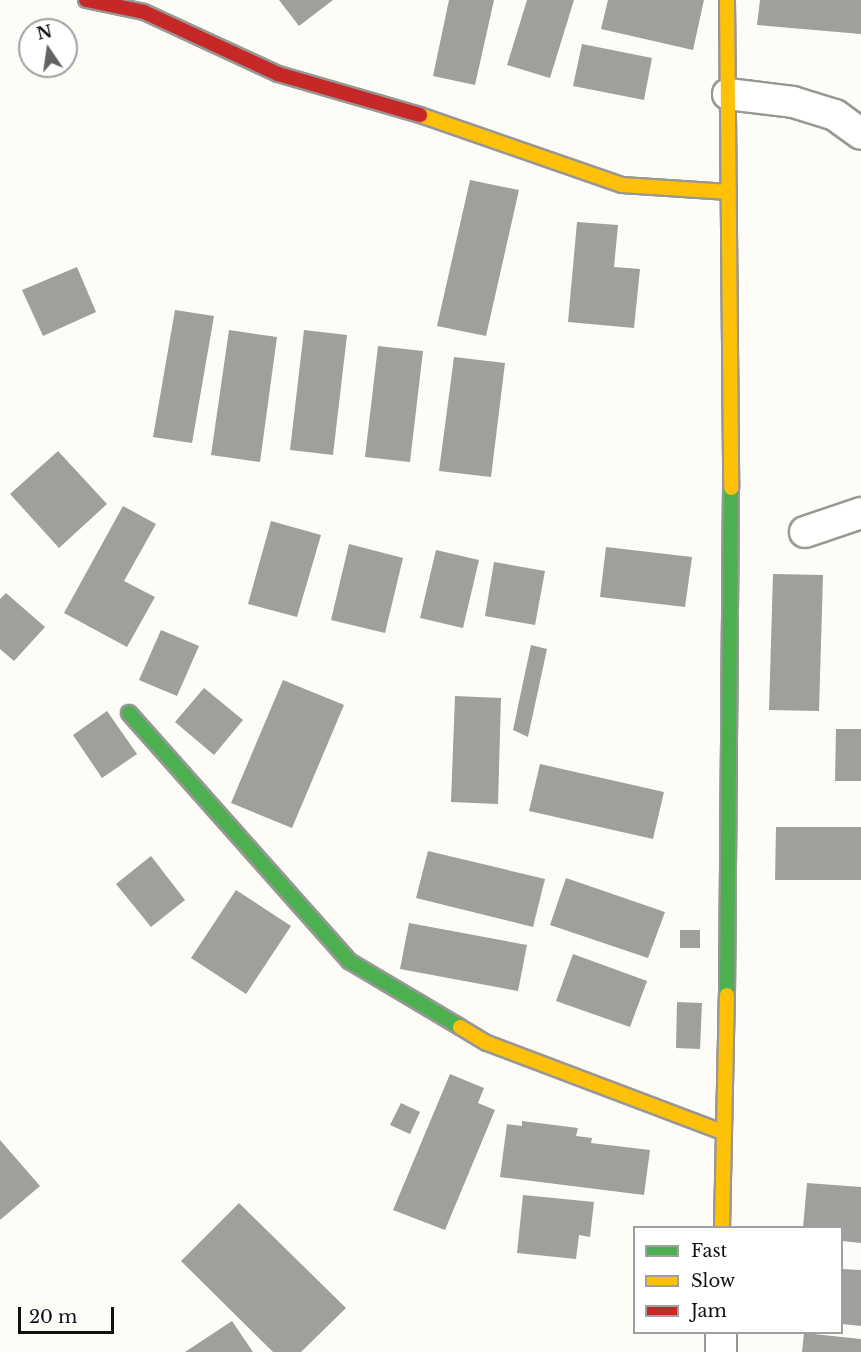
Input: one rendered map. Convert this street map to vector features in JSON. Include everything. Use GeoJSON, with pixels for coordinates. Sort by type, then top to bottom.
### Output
{"type":"FeatureCollection","features":[{"type":"Feature","properties":{"kind":"street"},"geometry":{"type":"LineString","coordinates":[[86,0],[144,12],[279,74],[501,139],[622,184],[729,192]]}},
{"type":"Feature","properties":{"kind":"street"},"geometry":{"type":"LineString","coordinates":[[722,1226],[722,1132],[733,730],[727,0]]}},
{"type":"Feature","properties":{"kind":"street"},"geometry":{"type":"LineString","coordinates":[[728,94],[814,109],[835,115],[861,135]]}},
{"type":"Feature","properties":{"kind":"street"},"geometry":{"type":"LineString","coordinates":[[806,532],[861,513]]}},
{"type":"Feature","properties":{"kind":"street"},"geometry":{"type":"LineString","coordinates":[[129,713],[349,961],[487,1043],[722,1132]]}},
{"type":"Feature","properties":{"kind":"street"},"geometry":{"type":"LineString","coordinates":[[721,1334],[721,1352]]}},
{"type":"Feature","properties":{"kind":"building"},"geometry":{"type":"Polygon","coordinates":[[[279,0],[333,0],[299,26],[279,0]]]}},
{"type":"Feature","properties":{"kind":"building"},"geometry":{"type":"Polygon","coordinates":[[[449,0],[494,0],[475,85],[433,76],[449,0]]]}},
{"type":"Feature","properties":{"kind":"building"},"geometry":{"type":"Polygon","coordinates":[[[527,0],[574,0],[550,78],[507,65],[527,0]]]}},
{"type":"Feature","properties":{"kind":"building"},"geometry":{"type":"Polygon","coordinates":[[[608,0],[704,0],[693,50],[601,29],[608,0]]]}},
{"type":"Feature","properties":{"kind":"building"},"geometry":{"type":"Polygon","coordinates":[[[760,0],[861,0],[861,34],[757,25],[760,0]]]}},
{"type":"Feature","properties":{"kind":"building"},"geometry":{"type":"Polygon","coordinates":[[[582,44],[652,58],[644,100],[573,86],[582,44]]]}},
{"type":"Feature","properties":{"kind":"building"},"geometry":{"type":"Polygon","coordinates":[[[470,180],[519,190],[486,336],[437,326],[470,180]]]}},
{"type":"Feature","properties":{"kind":"building"},"geometry":{"type":"Polygon","coordinates":[[[577,222],[618,225],[614,267],[640,269],[634,328],[568,322],[577,222]]]}},
{"type":"Feature","properties":{"kind":"building"},"geometry":{"type":"Polygon","coordinates":[[[77,267],[96,312],[43,336],[22,290],[77,267]]]}},
{"type":"Feature","properties":{"kind":"building"},"geometry":{"type":"Polygon","coordinates":[[[175,310],[214,316],[192,443],[153,437],[175,310]]]}},
{"type":"Feature","properties":{"kind":"building"},"geometry":{"type":"Polygon","coordinates":[[[229,330],[277,337],[260,462],[211,455],[229,330]]]}},
{"type":"Feature","properties":{"kind":"building"},"geometry":{"type":"Polygon","coordinates":[[[304,330],[347,335],[333,455],[290,450],[304,330]]]}},
{"type":"Feature","properties":{"kind":"building"},"geometry":{"type":"Polygon","coordinates":[[[378,346],[423,351],[410,462],[365,457],[378,346]]]}},
{"type":"Feature","properties":{"kind":"building"},"geometry":{"type":"Polygon","coordinates":[[[454,357],[505,363],[491,477],[439,471],[454,357]]]}},
{"type":"Feature","properties":{"kind":"building"},"geometry":{"type":"Polygon","coordinates":[[[58,451],[107,504],[59,548],[10,494],[58,451]]]}},
{"type":"Feature","properties":{"kind":"building"},"geometry":{"type":"Polygon","coordinates":[[[123,506],[156,524],[124,581],[155,597],[127,647],[64,613],[123,506]]]}},
{"type":"Feature","properties":{"kind":"building"},"geometry":{"type":"Polygon","coordinates":[[[271,521],[321,535],[297,617],[248,604],[271,521]]]}},
{"type":"Feature","properties":{"kind":"building"},"geometry":{"type":"Polygon","coordinates":[[[349,544],[403,558],[385,633],[331,620],[349,544]]]}},
{"type":"Feature","properties":{"kind":"building"},"geometry":{"type":"Polygon","coordinates":[[[606,547],[692,557],[685,607],[600,597],[606,547]]]}},
{"type":"Feature","properties":{"kind":"building"},"geometry":{"type":"Polygon","coordinates":[[[436,550],[479,560],[463,628],[420,618],[436,550]]]}},
{"type":"Feature","properties":{"kind":"building"},"geometry":{"type":"Polygon","coordinates":[[[494,562],[545,571],[535,625],[485,616],[494,562]]]}},
{"type":"Feature","properties":{"kind":"building"},"geometry":{"type":"Polygon","coordinates":[[[773,574],[823,575],[819,711],[769,710],[773,574]]]}},
{"type":"Feature","properties":{"kind":"building"},"geometry":{"type":"Polygon","coordinates":[[[6,593],[45,627],[14,661],[0,649],[0,599],[6,593]]]}},
{"type":"Feature","properties":{"kind":"building"},"geometry":{"type":"Polygon","coordinates":[[[161,630],[199,646],[177,696],[139,680],[161,630]]]}},
{"type":"Feature","properties":{"kind":"building"},"geometry":{"type":"Polygon","coordinates":[[[531,645],[547,649],[528,737],[513,730],[531,645]]]}},
{"type":"Feature","properties":{"kind":"building"},"geometry":{"type":"Polygon","coordinates":[[[283,680],[344,705],[292,828],[231,803],[283,680]]]}},
{"type":"Feature","properties":{"kind":"building"},"geometry":{"type":"Polygon","coordinates":[[[204,688],[243,720],[214,755],[175,722],[204,688]]]}},
{"type":"Feature","properties":{"kind":"building"},"geometry":{"type":"Polygon","coordinates":[[[455,696],[501,698],[498,804],[451,802],[455,696]]]}},
{"type":"Feature","properties":{"kind":"building"},"geometry":{"type":"Polygon","coordinates":[[[107,711],[137,754],[102,778],[73,735],[107,711]]]}},
{"type":"Feature","properties":{"kind":"building"},"geometry":{"type":"Polygon","coordinates":[[[836,729],[861,729],[861,781],[835,781],[836,729]]]}},
{"type":"Feature","properties":{"kind":"building"},"geometry":{"type":"Polygon","coordinates":[[[540,764],[664,792],[653,839],[529,811],[540,764]]]}},
{"type":"Feature","properties":{"kind":"building"},"geometry":{"type":"Polygon","coordinates":[[[776,827],[861,827],[861,880],[775,880],[776,827]]]}},
{"type":"Feature","properties":{"kind":"building"},"geometry":{"type":"Polygon","coordinates":[[[428,851],[545,879],[533,927],[416,898],[428,851]]]}},
{"type":"Feature","properties":{"kind":"building"},"geometry":{"type":"Polygon","coordinates":[[[151,856],[185,900],[151,927],[116,884],[151,856]]]}},
{"type":"Feature","properties":{"kind":"building"},"geometry":{"type":"Polygon","coordinates":[[[566,878],[665,912],[648,958],[550,925],[566,878]]]}},
{"type":"Feature","properties":{"kind":"building"},"geometry":{"type":"Polygon","coordinates":[[[236,890],[291,926],[246,994],[191,958],[236,890]]]}},
{"type":"Feature","properties":{"kind":"building"},"geometry":{"type":"Polygon","coordinates":[[[409,923],[527,945],[518,991],[400,969],[409,923]]]}},
{"type":"Feature","properties":{"kind":"building"},"geometry":{"type":"Polygon","coordinates":[[[680,930],[700,930],[700,948],[680,948],[680,930]]]}},
{"type":"Feature","properties":{"kind":"building"},"geometry":{"type":"Polygon","coordinates":[[[573,954],[647,981],[630,1027],[556,1001],[573,954]]]}},
{"type":"Feature","properties":{"kind":"building"},"geometry":{"type":"Polygon","coordinates":[[[677,1002],[702,1003],[700,1049],[676,1048],[677,1002]]]}},
{"type":"Feature","properties":{"kind":"building"},"geometry":{"type":"Polygon","coordinates":[[[450,1074],[484,1088],[478,1103],[495,1110],[445,1230],[393,1210],[450,1074]]]}},
{"type":"Feature","properties":{"kind":"building"},"geometry":{"type":"Polygon","coordinates":[[[401,1103],[420,1112],[410,1134],[390,1125],[401,1103]]]}},
{"type":"Feature","properties":{"kind":"building"},"geometry":{"type":"Polygon","coordinates":[[[522,1121],[578,1128],[576,1136],[592,1138],[591,1143],[650,1150],[644,1195],[500,1177],[507,1124],[522,1126],[522,1121]]]}},
{"type":"Feature","properties":{"kind":"building"},"geometry":{"type":"Polygon","coordinates":[[[0,1140],[40,1186],[0,1220],[0,1140]]]}},
{"type":"Feature","properties":{"kind":"building"},"geometry":{"type":"Polygon","coordinates":[[[807,1183],[861,1187],[861,1243],[843,1241],[843,1226],[803,1226],[807,1183]]]}},
{"type":"Feature","properties":{"kind":"building"},"geometry":{"type":"Polygon","coordinates":[[[523,1195],[594,1202],[590,1237],[579,1235],[576,1259],[517,1253],[523,1195]]]}},
{"type":"Feature","properties":{"kind":"building"},"geometry":{"type":"Polygon","coordinates":[[[239,1203],[346,1308],[301,1352],[273,1352],[181,1261],[239,1203]]]}},
{"type":"Feature","properties":{"kind":"building"},"geometry":{"type":"Polygon","coordinates":[[[843,1269],[861,1270],[861,1326],[843,1324],[843,1269]]]}},
{"type":"Feature","properties":{"kind":"building"},"geometry":{"type":"Polygon","coordinates":[[[232,1321],[253,1352],[185,1352],[232,1321]]]}},
{"type":"Feature","properties":{"kind":"building"},"geometry":{"type":"Polygon","coordinates":[[[804,1334],[861,1339],[861,1352],[802,1352],[804,1334]]]}},
{"type":"Feature","properties":{"kind":"traffic: fast"},"geometry":{"type":"LineString","coordinates":[[727,995],[731,488]]}},
{"type":"Feature","properties":{"kind":"traffic: fast"},"geometry":{"type":"LineString","coordinates":[[129,713],[349,961],[460,1027]]}},
{"type":"Feature","properties":{"kind":"traffic: slow"},"geometry":{"type":"LineString","coordinates":[[727,0],[731,488]]}},
{"type":"Feature","properties":{"kind":"traffic: slow"},"geometry":{"type":"LineString","coordinates":[[420,115],[622,185],[729,192]]}},
{"type":"Feature","properties":{"kind":"traffic: slow"},"geometry":{"type":"LineString","coordinates":[[722,1226],[727,995]]}},
{"type":"Feature","properties":{"kind":"traffic: slow"},"geometry":{"type":"LineString","coordinates":[[460,1027],[487,1043],[722,1132]]}},
{"type":"Feature","properties":{"kind":"traffic: jam"},"geometry":{"type":"LineString","coordinates":[[86,0],[144,12],[278,74],[420,115]]}}]}
